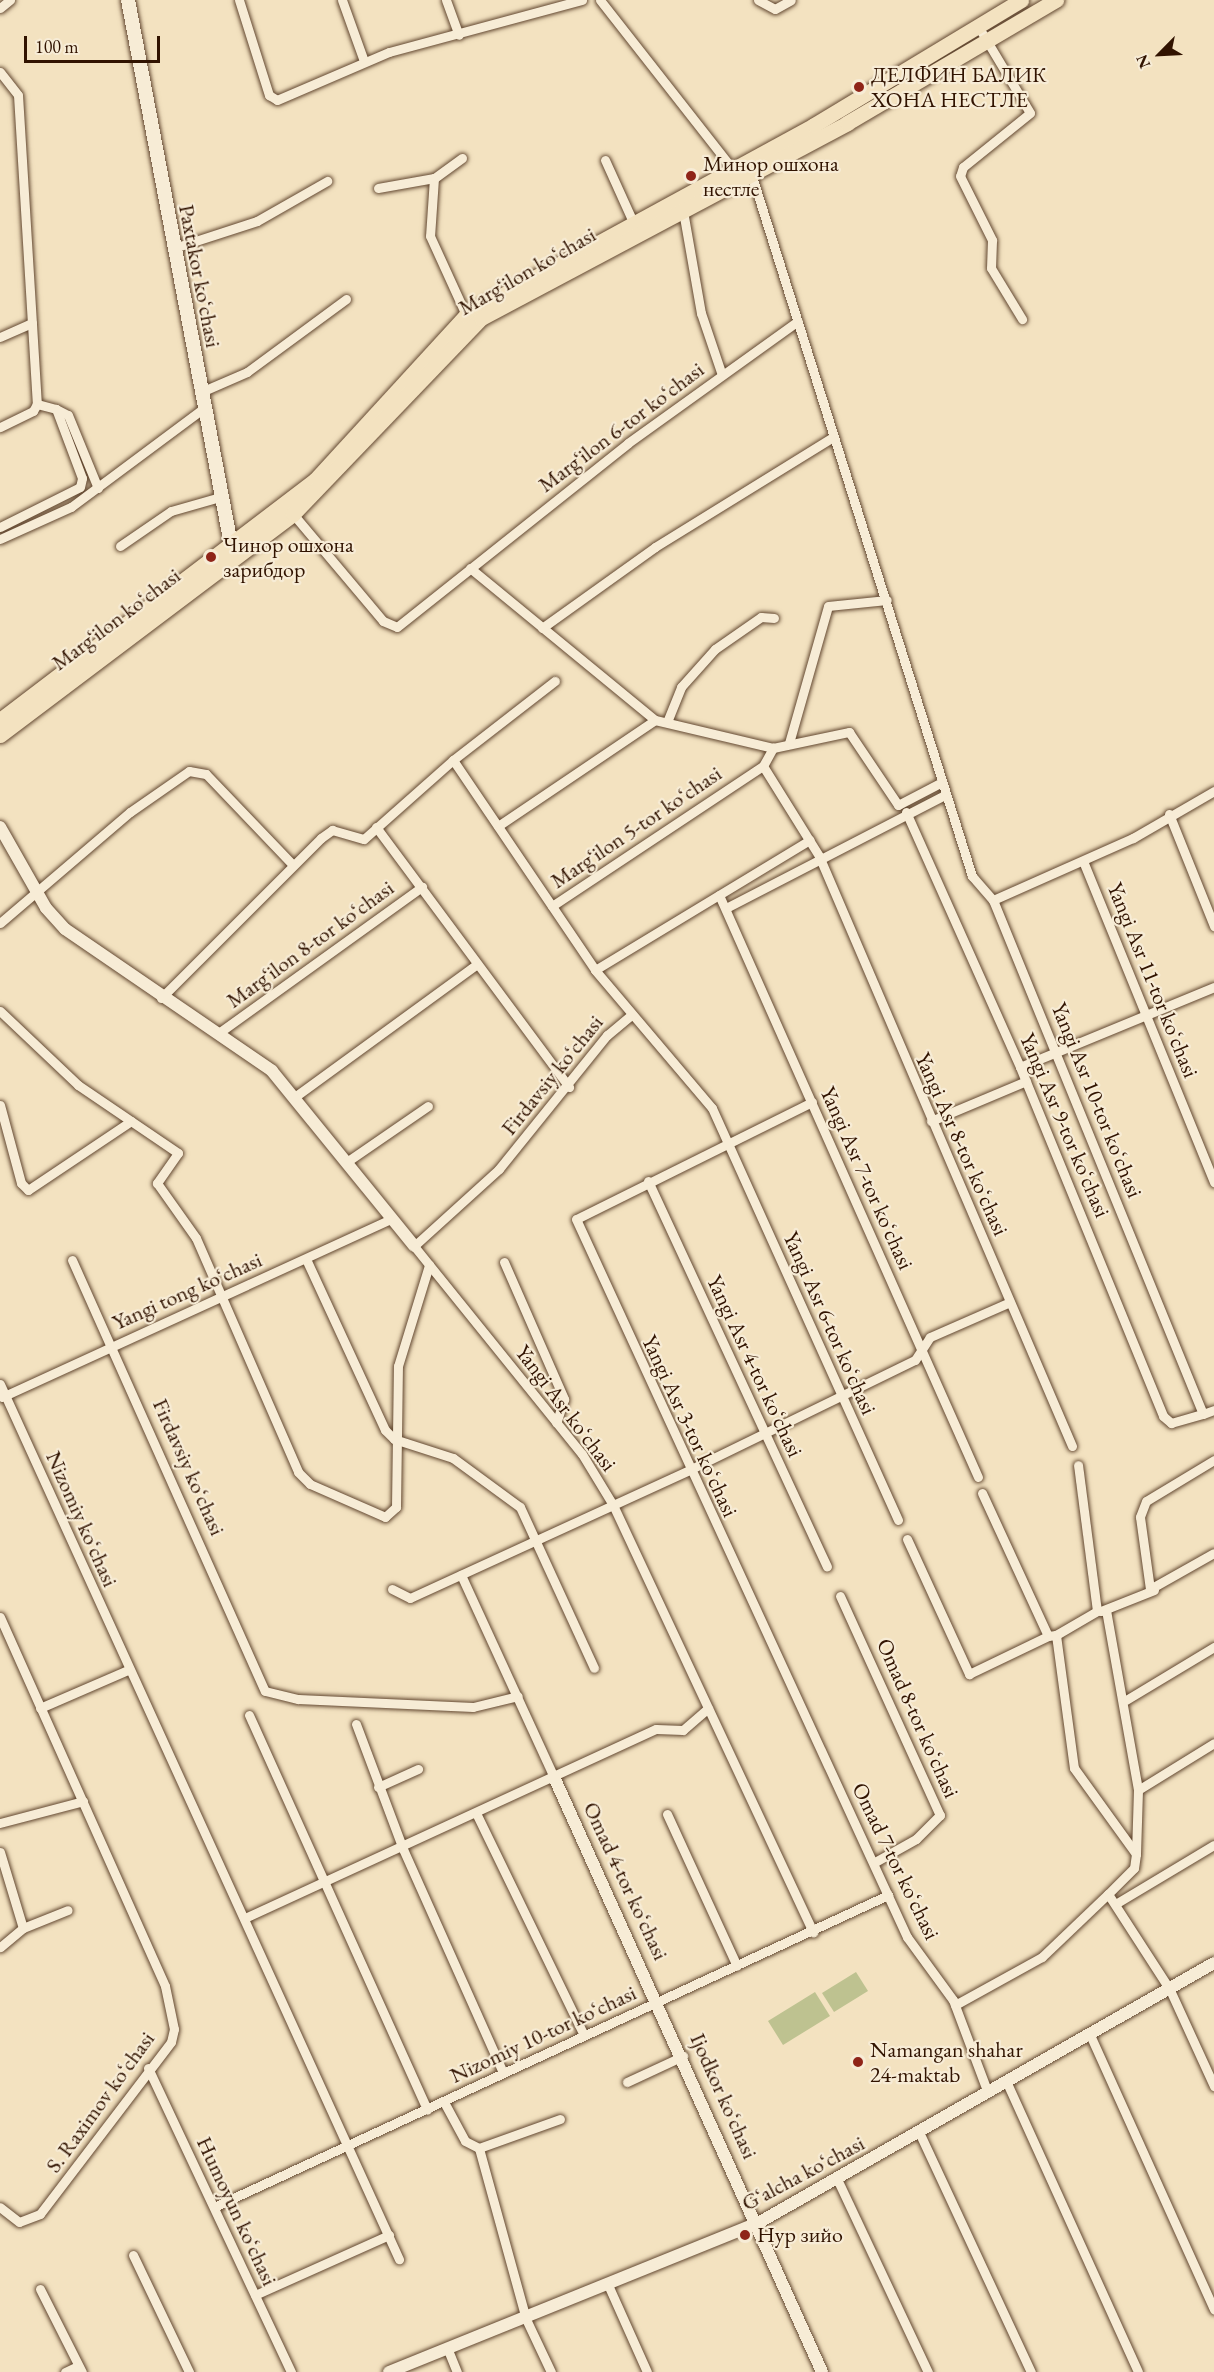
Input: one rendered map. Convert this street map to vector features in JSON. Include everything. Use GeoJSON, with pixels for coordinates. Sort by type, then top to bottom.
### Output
{"type":"FeatureCollection","features":[{"type":"Feature","properties":{"kind":"main road","name":"Paxtakor koʻchasi"},"geometry":{"type":"LineString","coordinates":[[128,0],[232,553]]}},
{"type":"Feature","properties":{"kind":"main road","name":"Margʻilon koʻchasi"},"geometry":{"type":"LineString","coordinates":[[0,735],[232,553],[330,465],[466,315],[731,167],[814,125],[1021,0]]}},
{"type":"Feature","properties":{"kind":"main road","name":"Margʻilon koʻchasi"},"geometry":{"type":"LineString","coordinates":[[0,720],[232,553],[293,514],[481,318],[988,43],[1056,0]]}},
{"type":"Feature","properties":{"kind":"street"},"geometry":{"type":"LineString","coordinates":[[0,8],[10,0]]}},
{"type":"Feature","properties":{"kind":"street"},"geometry":{"type":"LineString","coordinates":[[239,0],[269,95],[281,99],[364,61],[459,35],[553,5],[582,0]]}},
{"type":"Feature","properties":{"kind":"street"},"geometry":{"type":"LineString","coordinates":[[342,0],[364,61]]}},
{"type":"Feature","properties":{"kind":"street"},"geometry":{"type":"LineString","coordinates":[[446,0],[459,35]]}},
{"type":"Feature","properties":{"kind":"street"},"geometry":{"type":"LineString","coordinates":[[600,0],[731,167]]}},
{"type":"Feature","properties":{"kind":"street"},"geometry":{"type":"LineString","coordinates":[[758,0],[775,9],[791,0]]}},
{"type":"Feature","properties":{"kind":"street"},"geometry":{"type":"LineString","coordinates":[[978,26],[1029,113],[963,167],[960,176],[992,240],[991,268],[1022,319]]}},
{"type":"Feature","properties":{"kind":"street"},"geometry":{"type":"LineString","coordinates":[[0,72],[18,95],[37,404],[33,411],[0,427]]}},
{"type":"Feature","properties":{"kind":"street"},"geometry":{"type":"LineString","coordinates":[[378,188],[434,178],[462,158]]}},
{"type":"Feature","properties":{"kind":"street"},"geometry":{"type":"LineString","coordinates":[[605,160],[633,222]]}},
{"type":"Feature","properties":{"kind":"street","name":"Yangi Asr 10-tor koʻchasi"},"geometry":{"type":"LineString","coordinates":[[752,173],[833,437],[887,600],[943,796],[972,876],[993,900],[1057,1051],[1203,1414]]}},
{"type":"Feature","properties":{"kind":"street"},"geometry":{"type":"LineString","coordinates":[[434,178],[430,236],[466,315]]}},
{"type":"Feature","properties":{"kind":"street"},"geometry":{"type":"LineString","coordinates":[[174,248],[257,221],[327,181]]}},
{"type":"Feature","properties":{"kind":"street"},"geometry":{"type":"LineString","coordinates":[[682,211],[701,313],[722,375]]}},
{"type":"Feature","properties":{"kind":"street"},"geometry":{"type":"LineString","coordinates":[[201,392],[247,372],[346,299]]}},
{"type":"Feature","properties":{"kind":"street","name":"Margʻilon 6-tor koʻchasi"},"geometry":{"type":"LineString","coordinates":[[293,514],[393,627],[722,375],[798,321]]}},
{"type":"Feature","properties":{"kind":"street"},"geometry":{"type":"LineString","coordinates":[[0,337],[32,323]]}},
{"type":"Feature","properties":{"kind":"street"},"geometry":{"type":"LineString","coordinates":[[37,404],[68,415],[98,489]]}},
{"type":"Feature","properties":{"kind":"street"},"geometry":{"type":"LineString","coordinates":[[0,540],[39,524],[98,489],[204,408]]}},
{"type":"Feature","properties":{"kind":"street"},"geometry":{"type":"LineString","coordinates":[[0,526],[80,487],[82,478],[56,409]]}},
{"type":"Feature","properties":{"kind":"street"},"geometry":{"type":"LineString","coordinates":[[542,628],[655,547],[833,437]]}},
{"type":"Feature","properties":{"kind":"street"},"geometry":{"type":"LineString","coordinates":[[120,546],[171,511],[220,497]]}},
{"type":"Feature","properties":{"kind":"street"},"geometry":{"type":"LineString","coordinates":[[470,568],[655,720],[498,826]]}},
{"type":"Feature","properties":{"kind":"street"},"geometry":{"type":"LineString","coordinates":[[789,743],[828,606],[887,600]]}},
{"type":"Feature","properties":{"kind":"street"},"geometry":{"type":"LineString","coordinates":[[667,722],[681,687],[716,649],[761,617],[774,618]]}},
{"type":"Feature","properties":{"kind":"street"},"geometry":{"type":"LineString","coordinates":[[161,998],[292,864],[332,830],[358,841],[453,760],[555,681]]}},
{"type":"Feature","properties":{"kind":"street","name":"Margʻilon 5-tor koʻchasi"},"geometry":{"type":"LineString","coordinates":[[453,760],[552,906],[763,766],[773,748],[655,720]]}},
{"type":"Feature","properties":{"kind":"street"},"geometry":{"type":"LineString","coordinates":[[773,748],[849,732],[898,805],[940,783]]}},
{"type":"Feature","properties":{"kind":"street"},"geometry":{"type":"LineString","coordinates":[[763,766],[819,856]]}},
{"type":"Feature","properties":{"kind":"street"},"geometry":{"type":"LineString","coordinates":[[0,923],[34,890],[130,812],[194,770],[206,774],[292,864]]}},
{"type":"Feature","properties":{"kind":"street"},"geometry":{"type":"LineString","coordinates":[[993,900],[1083,861],[1214,791]]}},
{"type":"Feature","properties":{"kind":"street"},"geometry":{"type":"LineString","coordinates":[[726,908],[819,856],[943,796]]}},
{"type":"Feature","properties":{"kind":"street","name":"Yangi Asr 9-tor koʻchasi"},"geometry":{"type":"LineString","coordinates":[[906,812],[1026,1081],[1163,1416],[1171,1423],[1203,1414]]}},
{"type":"Feature","properties":{"kind":"street"},"geometry":{"type":"LineString","coordinates":[[1169,814],[1214,926]]}},
{"type":"Feature","properties":{"kind":"street"},"geometry":{"type":"LineString","coordinates":[[0,827],[34,890],[65,929],[161,998],[220,1032],[296,1095],[390,1219],[414,1246]]}},
{"type":"Feature","properties":{"kind":"street"},"geometry":{"type":"LineString","coordinates":[[376,827],[569,1087]]}},
{"type":"Feature","properties":{"kind":"street"},"geometry":{"type":"LineString","coordinates":[[595,970],[810,840]]}},
{"type":"Feature","properties":{"kind":"street","name":"Yangi Asr 8-tor koʻchasi"},"geometry":{"type":"LineString","coordinates":[[819,856],[1072,1446]]}},
{"type":"Feature","properties":{"kind":"street","name":"Yangi Asr 11-tor koʻchasi"},"geometry":{"type":"LineString","coordinates":[[1083,861],[1214,1182]]}},
{"type":"Feature","properties":{"kind":"street","name":"Margʻilon 8-tor koʻchasi"},"geometry":{"type":"LineString","coordinates":[[220,1032],[422,887]]}},
{"type":"Feature","properties":{"kind":"street","name":"Yangi Asr 7-tor koʻchasi"},"geometry":{"type":"LineString","coordinates":[[719,895],[978,1477]]}},
{"type":"Feature","properties":{"kind":"street"},"geometry":{"type":"LineString","coordinates":[[552,906],[595,970],[630,1016]]}},
{"type":"Feature","properties":{"kind":"street"},"geometry":{"type":"LineString","coordinates":[[296,1095],[477,964]]}},
{"type":"Feature","properties":{"kind":"street"},"geometry":{"type":"LineString","coordinates":[[1020,1067],[1214,987]]}},
{"type":"Feature","properties":{"kind":"street"},"geometry":{"type":"LineString","coordinates":[[0,1011],[72,1079],[178,1153],[157,1182],[188,1223],[223,1297],[302,1479],[377,1514],[390,1515],[396,1507],[394,1439],[398,1366],[429,1265]]}},
{"type":"Feature","properties":{"kind":"street","name":"Firdavsiy koʻchasi"},"geometry":{"type":"LineString","coordinates":[[414,1246],[500,1169],[569,1087],[607,1035],[630,1016],[712,1108],[727,1142]]}},
{"type":"Feature","properties":{"kind":"street"},"geometry":{"type":"LineString","coordinates":[[931,1121],[1026,1081]]}},
{"type":"Feature","properties":{"kind":"street"},"geometry":{"type":"LineString","coordinates":[[648,1181],[812,1102]]}},
{"type":"Feature","properties":{"kind":"street"},"geometry":{"type":"LineString","coordinates":[[0,1105],[21,1183],[28,1190],[131,1121]]}},
{"type":"Feature","properties":{"kind":"street"},"geometry":{"type":"LineString","coordinates":[[348,1161],[428,1106]]}},
{"type":"Feature","properties":{"kind":"street","name":"Yangi Asr 6-tor koʻchasi"},"geometry":{"type":"LineString","coordinates":[[727,1142],[898,1520]]}},
{"type":"Feature","properties":{"kind":"street","name":"Yangi Asr 3-tor koʻchasi"},"geometry":{"type":"LineString","coordinates":[[648,1181],[578,1214],[577,1226],[768,1643]]}},
{"type":"Feature","properties":{"kind":"street","name":"Yangi Asr 4-tor koʻchasi"},"geometry":{"type":"LineString","coordinates":[[648,1181],[827,1567]]}},
{"type":"Feature","properties":{"kind":"street","name":"Yangi tong koʻchasi"},"geometry":{"type":"LineString","coordinates":[[3,1397],[390,1219]]}},
{"type":"Feature","properties":{"kind":"street","name":"Yangi Asr koʻchasi"},"geometry":{"type":"LineString","coordinates":[[414,1246],[556,1423],[614,1505],[813,1932]]}},
{"type":"Feature","properties":{"kind":"street"},"geometry":{"type":"LineString","coordinates":[[306,1259],[373,1409],[394,1439],[453,1458],[489,1481],[520,1507],[594,1668]]}},
{"type":"Feature","properties":{"kind":"street","name":"Firdavsiy koʻchasi"},"geometry":{"type":"LineString","coordinates":[[72,1260],[265,1691],[298,1698],[473,1707],[518,1696]]}},
{"type":"Feature","properties":{"kind":"street"},"geometry":{"type":"LineString","coordinates":[[504,1262],[564,1399],[556,1423]]}},
{"type":"Feature","properties":{"kind":"street"},"geometry":{"type":"LineString","coordinates":[[392,1589],[407,1598],[614,1505],[915,1360],[936,1334],[1010,1302]]}},
{"type":"Feature","properties":{"kind":"street","name":"Nizomiy koʻchasi"},"geometry":{"type":"LineString","coordinates":[[0,1384],[3,1397],[128,1670],[248,1917],[399,2259]]}},
{"type":"Feature","properties":{"kind":"street"},"geometry":{"type":"LineString","coordinates":[[1203,1414],[1214,1410]]}},
{"type":"Feature","properties":{"kind":"street"},"geometry":{"type":"LineString","coordinates":[[1154,1590],[1148,1586],[1142,1504],[1214,1460]]}},
{"type":"Feature","properties":{"kind":"street"},"geometry":{"type":"LineString","coordinates":[[955,2005],[1042,1957],[1134,1868],[1138,1790],[1126,1700],[1102,1610],[1078,1465]]}},
{"type":"Feature","properties":{"kind":"street"},"geometry":{"type":"LineString","coordinates":[[982,1493],[1052,1635],[1074,1768],[1136,1854]]}},
{"type":"Feature","properties":{"kind":"street"},"geometry":{"type":"LineString","coordinates":[[907,1539],[969,1674],[1102,1610],[1154,1590],[1214,1553]]}},
{"type":"Feature","properties":{"kind":"street"},"geometry":{"type":"LineString","coordinates":[[461,1575],[554,1777]]}},
{"type":"Feature","properties":{"kind":"street","name":"Omad 8-tor koʻchasi"},"geometry":{"type":"LineString","coordinates":[[840,1596],[940,1815],[916,1839],[875,1862]]}},
{"type":"Feature","properties":{"kind":"street","name":"S. Raximov koʻchasi"},"geometry":{"type":"LineString","coordinates":[[0,1617],[165,1986],[174,2029],[171,2042],[148,2068],[40,2214],[19,2222],[0,2207]]}},
{"type":"Feature","properties":{"kind":"street","name":"Omad 7-tor koʻchasi"},"geometry":{"type":"LineString","coordinates":[[768,1643],[875,1862],[907,1937],[955,2005],[988,2093]]}},
{"type":"Feature","properties":{"kind":"street"},"geometry":{"type":"LineString","coordinates":[[1126,1700],[1214,1647]]}},
{"type":"Feature","properties":{"kind":"street"},"geometry":{"type":"LineString","coordinates":[[40,1708],[128,1670]]}},
{"type":"Feature","properties":{"kind":"street"},"geometry":{"type":"LineString","coordinates":[[248,1917],[403,1850],[656,1729],[683,1730],[708,1708]]}},
{"type":"Feature","properties":{"kind":"street"},"geometry":{"type":"LineString","coordinates":[[249,1715],[427,2110]]}},
{"type":"Feature","properties":{"kind":"street"},"geometry":{"type":"LineString","coordinates":[[356,1724],[403,1850],[503,2073]]}},
{"type":"Feature","properties":{"kind":"street"},"geometry":{"type":"LineString","coordinates":[[1138,1790],[1214,1743]]}},
{"type":"Feature","properties":{"kind":"street"},"geometry":{"type":"LineString","coordinates":[[378,1787],[418,1769]]}},
{"type":"Feature","properties":{"kind":"street","name":"Omad 4-tor koʻchasi"},"geometry":{"type":"LineString","coordinates":[[554,1777],[659,2002]]}},
{"type":"Feature","properties":{"kind":"street"},"geometry":{"type":"LineString","coordinates":[[0,1822],[83,1801]]}},
{"type":"Feature","properties":{"kind":"street"},"geometry":{"type":"LineString","coordinates":[[668,1814],[738,1966]]}},
{"type":"Feature","properties":{"kind":"street"},"geometry":{"type":"LineString","coordinates":[[477,1815],[584,2035]]}},
{"type":"Feature","properties":{"kind":"street"},"geometry":{"type":"LineString","coordinates":[[1117,1903],[1214,1845]]}},
{"type":"Feature","properties":{"kind":"street"},"geometry":{"type":"LineString","coordinates":[[0,1852],[23,1928]]}},
{"type":"Feature","properties":{"kind":"street"},"geometry":{"type":"LineString","coordinates":[[1108,1894],[1117,1903],[1170,1990],[1214,2086]]}},
{"type":"Feature","properties":{"kind":"street","name":"Nizomiy 10-tor koʻchasi"},"geometry":{"type":"LineString","coordinates":[[214,2206],[813,1932],[888,1895]]}},
{"type":"Feature","properties":{"kind":"street"},"geometry":{"type":"LineString","coordinates":[[0,1947],[18,1937],[23,1928],[68,1910]]}},
{"type":"Feature","properties":{"kind":"street","name":"Gʻalcha koʻchasi"},"geometry":{"type":"LineString","coordinates":[[389,2372],[609,2287],[758,2223],[838,2181],[919,2132],[1091,2037],[1214,1964]]}},
{"type":"Feature","properties":{"kind":"street","name":"Ijodkor koʻchasi"},"geometry":{"type":"LineString","coordinates":[[659,2002],[822,2372]]}},
{"type":"Feature","properties":{"kind":"street"},"geometry":{"type":"LineString","coordinates":[[1091,2037],[1214,2309]]}},
{"type":"Feature","properties":{"kind":"street"},"geometry":{"type":"LineString","coordinates":[[627,2082],[683,2056]]}},
{"type":"Feature","properties":{"kind":"street","name":"Humoyun koʻchasi"},"geometry":{"type":"LineString","coordinates":[[148,2068],[291,2372]]}},
{"type":"Feature","properties":{"kind":"street"},"geometry":{"type":"LineString","coordinates":[[1007,2083],[1138,2372]]}},
{"type":"Feature","properties":{"kind":"street"},"geometry":{"type":"LineString","coordinates":[[444,2102],[465,2141],[479,2148],[560,2119]]}},
{"type":"Feature","properties":{"kind":"street"},"geometry":{"type":"LineString","coordinates":[[919,2132],[1031,2372]]}},
{"type":"Feature","properties":{"kind":"street"},"geometry":{"type":"LineString","coordinates":[[479,2148],[526,2319],[551,2372]]}},
{"type":"Feature","properties":{"kind":"street"},"geometry":{"type":"LineString","coordinates":[[838,2181],[928,2372]]}},
{"type":"Feature","properties":{"kind":"street"},"geometry":{"type":"LineString","coordinates":[[255,2295],[389,2235]]}},
{"type":"Feature","properties":{"kind":"street"},"geometry":{"type":"LineString","coordinates":[[133,2255],[189,2372]]}},
{"type":"Feature","properties":{"kind":"street"},"geometry":{"type":"LineString","coordinates":[[609,2287],[647,2372]]}},
{"type":"Feature","properties":{"kind":"street"},"geometry":{"type":"LineString","coordinates":[[40,2289],[80,2369],[65,2372]]}},
{"type":"Feature","properties":{"kind":"street"},"geometry":{"type":"LineString","coordinates":[[448,2350],[458,2372]]}},
{"type":"Feature","properties":{"kind":"green space"},"geometry":{"type":"Polygon","coordinates":[[[856,1972],[868,1991],[834,2012],[822,1993],[856,1972]]]}},
{"type":"Feature","properties":{"kind":"green space"},"geometry":{"type":"Polygon","coordinates":[[[815,1992],[830,2016],[783,2045],[768,2021],[815,1992]]]}},
{"type":"Feature","properties":{"kind":"place","name":"ДЕЛФИН БАЛИК ХОНА НЕСТЛЕ"},"geometry":{"type":"Point","coordinates":[859,87]}},
{"type":"Feature","properties":{"kind":"place","name":"Минор ошхона нестле"},"geometry":{"type":"Point","coordinates":[691,176]}},
{"type":"Feature","properties":{"kind":"place","name":"Чинор ошхона зарибдор"},"geometry":{"type":"Point","coordinates":[211,557]}},
{"type":"Feature","properties":{"kind":"place","name":"Namangan shahar 24-maktab"},"geometry":{"type":"Point","coordinates":[858,2062]}},
{"type":"Feature","properties":{"kind":"place","name":"Нур зийо"},"geometry":{"type":"Point","coordinates":[745,2235]}}]}
